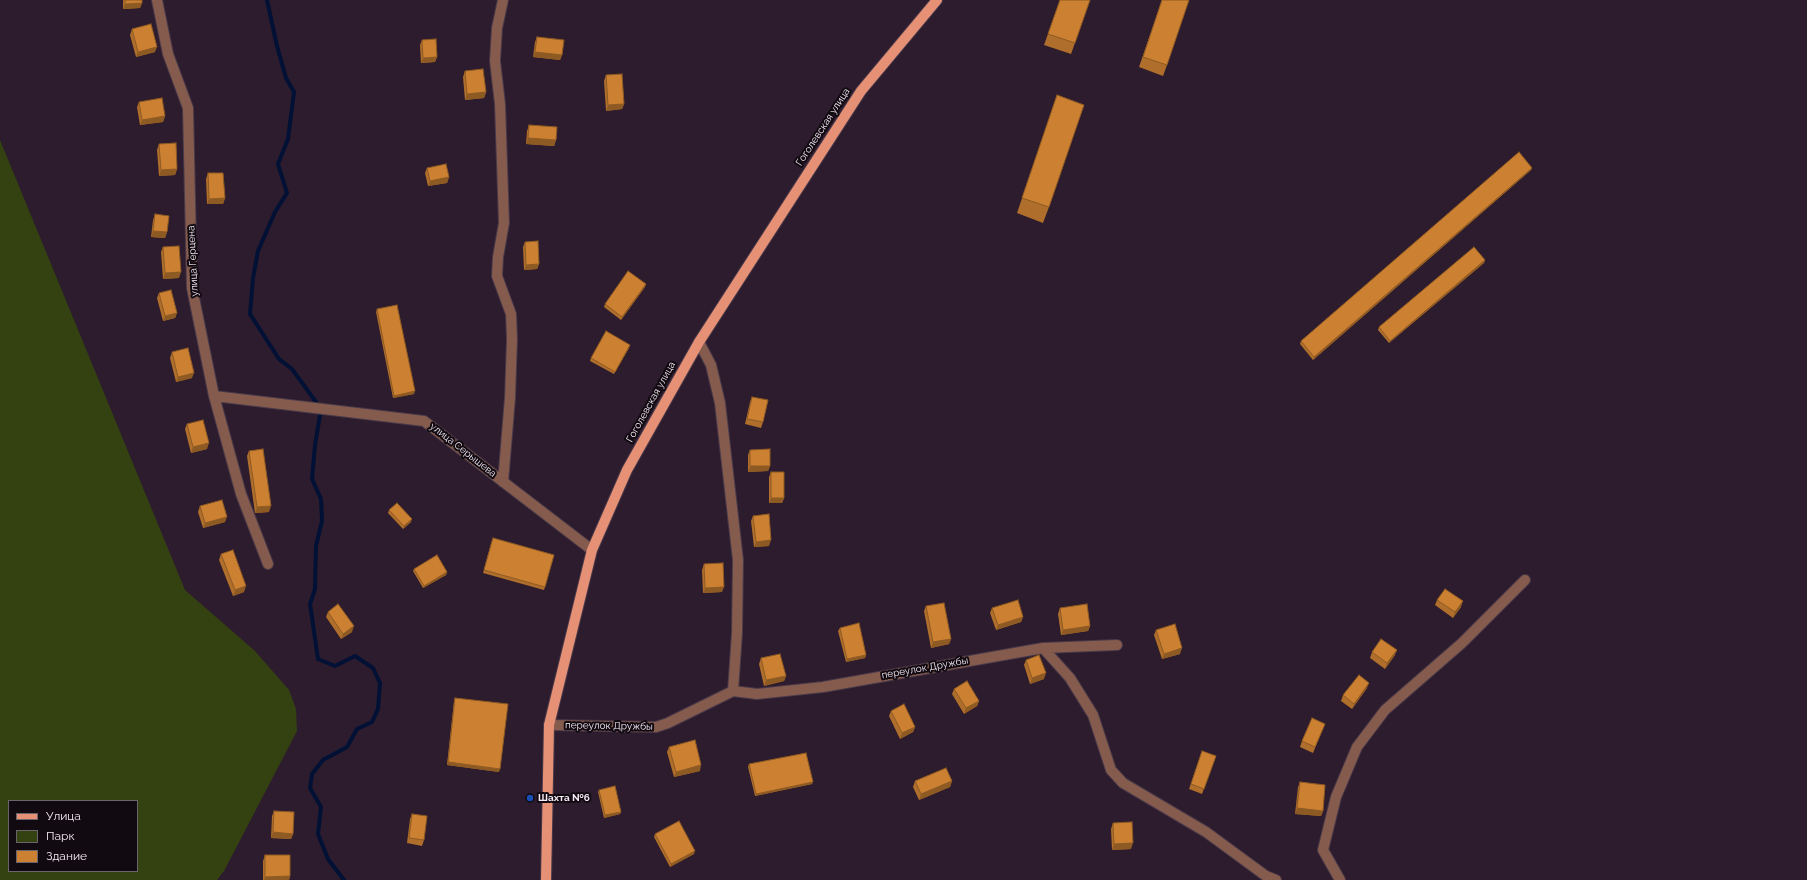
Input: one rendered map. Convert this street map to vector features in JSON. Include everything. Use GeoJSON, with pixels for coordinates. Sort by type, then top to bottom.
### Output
{"type":"FeatureCollection","features":[{"type":"Feature","properties":{"kind":"main road","name":"Гоголевская улица"},"geometry":{"type":"LineString","coordinates":[[546,880],[550,725],[592,550],[627,470],[699,342],[861,91],[937,0]]}},
{"type":"Feature","properties":{"kind":"street","name":"улица Герцена"},"geometry":{"type":"LineString","coordinates":[[157,0],[168,54],[188,108],[192,288],[214,396],[241,494],[268,564]]}},
{"type":"Feature","properties":{"kind":"street"},"geometry":{"type":"LineString","coordinates":[[503,0],[497,28],[495,61],[500,104],[504,223],[498,257],[497,276],[511,314],[512,339],[510,398],[503,482]]}},
{"type":"Feature","properties":{"kind":"street"},"geometry":{"type":"LineString","coordinates":[[699,342],[710,365],[720,403],[738,560],[737,633],[733,691]]}},
{"type":"Feature","properties":{"kind":"street","name":"улица Серышева"},"geometry":{"type":"LineString","coordinates":[[214,396],[424,421],[592,550]]}},
{"type":"Feature","properties":{"kind":"street"},"geometry":{"type":"LineString","coordinates":[[1340,880],[1324,850],[1336,798],[1357,746],[1385,710],[1462,643],[1526,580]]}},
{"type":"Feature","properties":{"kind":"street","name":"переулок Дружбы"},"geometry":{"type":"LineString","coordinates":[[550,725],[656,727],[668,723],[733,691],[757,694],[824,687],[1043,648],[1118,644]]}},
{"type":"Feature","properties":{"kind":"street"},"geometry":{"type":"LineString","coordinates":[[1043,648],[1070,678],[1093,715],[1111,770],[1123,783],[1206,832],[1266,876],[1276,880]]}},
{"type":"Feature","properties":{"kind":"green space"},"geometry":{"type":"Polygon","coordinates":[[[0,140],[185,590],[255,651],[289,690],[296,709],[297,731],[224,871],[217,880],[0,880],[0,140]]]}},
{"type":"Feature","properties":{"kind":"building"},"geometry":{"type":"Polygon","coordinates":[[[125,0],[142,0],[142,3],[125,4],[125,0]]]}},
{"type":"Feature","properties":{"kind":"building"},"geometry":{"type":"Polygon","coordinates":[[[1060,0],[1090,0],[1075,43],[1048,34],[1060,0]]]}},
{"type":"Feature","properties":{"kind":"building"},"geometry":{"type":"Polygon","coordinates":[[[1162,0],[1189,0],[1167,65],[1143,57],[1162,0]]]}},
{"type":"Feature","properties":{"kind":"building"},"geometry":{"type":"Polygon","coordinates":[[[151,24],[157,47],[138,52],[132,29],[151,24]]]}},
{"type":"Feature","properties":{"kind":"building"},"geometry":{"type":"Polygon","coordinates":[[[537,37],[564,40],[562,55],[535,52],[537,37]]]}},
{"type":"Feature","properties":{"kind":"building"},"geometry":{"type":"Polygon","coordinates":[[[436,39],[437,57],[423,58],[422,40],[436,39]]]}},
{"type":"Feature","properties":{"kind":"building"},"geometry":{"type":"Polygon","coordinates":[[[483,69],[486,92],[467,94],[465,71],[483,69]]]}},
{"type":"Feature","properties":{"kind":"building"},"geometry":{"type":"Polygon","coordinates":[[[622,74],[624,104],[608,105],[606,75],[622,74]]]}},
{"type":"Feature","properties":{"kind":"building"},"geometry":{"type":"Polygon","coordinates":[[[1057,95],[1084,105],[1049,207],[1022,198],[1057,95]]]}},
{"type":"Feature","properties":{"kind":"building"},"geometry":{"type":"Polygon","coordinates":[[[162,98],[165,116],[142,120],[139,102],[162,98]]]}},
{"type":"Feature","properties":{"kind":"building"},"geometry":{"type":"Polygon","coordinates":[[[529,125],[557,127],[556,140],[528,138],[529,125]]]}},
{"type":"Feature","properties":{"kind":"building"},"geometry":{"type":"Polygon","coordinates":[[[176,143],[177,169],[161,170],[159,144],[176,143]]]}},
{"type":"Feature","properties":{"kind":"building"},"geometry":{"type":"Polygon","coordinates":[[[1519,152],[1532,168],[1314,357],[1301,341],[1519,152]]]}},
{"type":"Feature","properties":{"kind":"building"},"geometry":{"type":"Polygon","coordinates":[[[446,164],[449,177],[430,181],[427,168],[446,164]]]}},
{"type":"Feature","properties":{"kind":"building"},"geometry":{"type":"Polygon","coordinates":[[[208,173],[223,173],[225,198],[209,199],[208,173]]]}},
{"type":"Feature","properties":{"kind":"building"},"geometry":{"type":"Polygon","coordinates":[[[155,214],[169,216],[167,232],[153,231],[155,214]]]}},
{"type":"Feature","properties":{"kind":"building"},"geometry":{"type":"Polygon","coordinates":[[[538,241],[539,264],[526,265],[525,242],[538,241]]]}},
{"type":"Feature","properties":{"kind":"building"},"geometry":{"type":"Polygon","coordinates":[[[179,246],[181,272],[165,273],[163,247],[179,246]]]}},
{"type":"Feature","properties":{"kind":"building"},"geometry":{"type":"Polygon","coordinates":[[[1474,247],[1485,260],[1390,341],[1379,327],[1474,247]]]}},
{"type":"Feature","properties":{"kind":"building"},"geometry":{"type":"Polygon","coordinates":[[[628,271],[646,284],[622,317],[605,304],[628,271]]]}},
{"type":"Feature","properties":{"kind":"building"},"geometry":{"type":"Polygon","coordinates":[[[171,290],[177,313],[165,316],[159,293],[171,290]]]}},
{"type":"Feature","properties":{"kind":"building"},"geometry":{"type":"Polygon","coordinates":[[[397,305],[415,391],[394,396],[377,309],[397,305]]]}},
{"type":"Feature","properties":{"kind":"building"},"geometry":{"type":"Polygon","coordinates":[[[606,331],[630,345],[615,372],[591,358],[606,331]]]}},
{"type":"Feature","properties":{"kind":"building"},"geometry":{"type":"Polygon","coordinates":[[[188,348],[194,373],[178,377],[172,352],[188,348]]]}},
{"type":"Feature","properties":{"kind":"building"},"geometry":{"type":"Polygon","coordinates":[[[752,397],[768,400],[763,422],[747,419],[752,397]]]}},
{"type":"Feature","properties":{"kind":"building"},"geometry":{"type":"Polygon","coordinates":[[[203,420],[209,443],[193,447],[187,424],[203,420]]]}},
{"type":"Feature","properties":{"kind":"building"},"geometry":{"type":"Polygon","coordinates":[[[263,449],[271,506],[257,507],[249,451],[263,449]]]}},
{"type":"Feature","properties":{"kind":"building"},"geometry":{"type":"Polygon","coordinates":[[[770,449],[770,466],[750,466],[750,450],[770,449]]]}},
{"type":"Feature","properties":{"kind":"building"},"geometry":{"type":"Polygon","coordinates":[[[771,472],[784,472],[784,498],[771,498],[771,472]]]}},
{"type":"Feature","properties":{"kind":"building"},"geometry":{"type":"Polygon","coordinates":[[[222,500],[227,517],[205,523],[200,506],[222,500]]]}},
{"type":"Feature","properties":{"kind":"building"},"geometry":{"type":"Polygon","coordinates":[[[397,503],[412,519],[404,526],[389,510],[397,503]]]}},
{"type":"Feature","properties":{"kind":"building"},"geometry":{"type":"Polygon","coordinates":[[[769,514],[771,540],[756,542],[753,516],[769,514]]]}},
{"type":"Feature","properties":{"kind":"building"},"geometry":{"type":"Polygon","coordinates":[[[493,538],[554,555],[545,587],[484,570],[493,538]]]}},
{"type":"Feature","properties":{"kind":"building"},"geometry":{"type":"Polygon","coordinates":[[[233,550],[246,586],[235,590],[221,554],[233,550]]]}},
{"type":"Feature","properties":{"kind":"building"},"geometry":{"type":"Polygon","coordinates":[[[437,555],[447,572],[424,586],[414,569],[437,555]]]}},
{"type":"Feature","properties":{"kind":"building"},"geometry":{"type":"Polygon","coordinates":[[[723,563],[724,587],[705,588],[704,564],[723,563]]]}},
{"type":"Feature","properties":{"kind":"building"},"geometry":{"type":"Polygon","coordinates":[[[1445,589],[1463,601],[1455,612],[1437,600],[1445,589]]]}},
{"type":"Feature","properties":{"kind":"building"},"geometry":{"type":"Polygon","coordinates":[[[1018,600],[1023,617],[998,625],[992,608],[1018,600]]]}},
{"type":"Feature","properties":{"kind":"building"},"geometry":{"type":"Polygon","coordinates":[[[944,603],[951,639],[933,642],[926,606],[944,603]]]}},
{"type":"Feature","properties":{"kind":"building"},"geometry":{"type":"Polygon","coordinates":[[[338,604],[354,626],[343,634],[328,612],[338,604]]]}},
{"type":"Feature","properties":{"kind":"building"},"geometry":{"type":"Polygon","coordinates":[[[1087,604],[1090,626],[1063,630],[1060,608],[1087,604]]]}},
{"type":"Feature","properties":{"kind":"building"},"geometry":{"type":"Polygon","coordinates":[[[859,623],[866,655],[847,659],[840,628],[859,623]]]}},
{"type":"Feature","properties":{"kind":"building"},"geometry":{"type":"Polygon","coordinates":[[[1175,624],[1182,648],[1164,654],[1156,630],[1175,624]]]}},
{"type":"Feature","properties":{"kind":"building"},"geometry":{"type":"Polygon","coordinates":[[[1381,639],[1397,650],[1387,663],[1372,652],[1381,639]]]}},
{"type":"Feature","properties":{"kind":"building"},"geometry":{"type":"Polygon","coordinates":[[[780,654],[786,676],[766,680],[761,658],[780,654]]]}},
{"type":"Feature","properties":{"kind":"building"},"geometry":{"type":"Polygon","coordinates":[[[1039,655],[1046,673],[1032,678],[1026,660],[1039,655]]]}},
{"type":"Feature","properties":{"kind":"building"},"geometry":{"type":"Polygon","coordinates":[[[1359,675],[1369,683],[1354,704],[1343,695],[1359,675]]]}},
{"type":"Feature","properties":{"kind":"building"},"geometry":{"type":"Polygon","coordinates":[[[967,681],[979,701],[966,708],[954,689],[967,681]]]}},
{"type":"Feature","properties":{"kind":"building"},"geometry":{"type":"Polygon","coordinates":[[[455,698],[508,704],[500,769],[448,762],[455,698]]]}},
{"type":"Feature","properties":{"kind":"building"},"geometry":{"type":"Polygon","coordinates":[[[904,704],[915,727],[902,733],[891,711],[904,704]]]}},
{"type":"Feature","properties":{"kind":"building"},"geometry":{"type":"Polygon","coordinates":[[[1312,718],[1325,724],[1315,747],[1302,741],[1312,718]]]}},
{"type":"Feature","properties":{"kind":"building"},"geometry":{"type":"Polygon","coordinates":[[[695,740],[701,765],[676,772],[669,747],[695,740]]]}},
{"type":"Feature","properties":{"kind":"building"},"geometry":{"type":"Polygon","coordinates":[[[1202,751],[1216,756],[1204,789],[1191,784],[1202,751]]]}},
{"type":"Feature","properties":{"kind":"building"},"geometry":{"type":"Polygon","coordinates":[[[806,753],[813,782],[756,794],[749,764],[806,753]]]}},
{"type":"Feature","properties":{"kind":"building"},"geometry":{"type":"Polygon","coordinates":[[[946,768],[952,781],[921,794],[915,781],[946,768]]]}},
{"type":"Feature","properties":{"kind":"building"},"geometry":{"type":"Polygon","coordinates":[[[1300,782],[1325,785],[1323,811],[1297,808],[1300,782]]]}},
{"type":"Feature","properties":{"kind":"building"},"geometry":{"type":"Polygon","coordinates":[[[615,786],[621,812],[605,815],[599,790],[615,786]]]}},
{"type":"Feature","properties":{"kind":"building"},"geometry":{"type":"Polygon","coordinates":[[[274,811],[294,812],[293,834],[273,832],[274,811]]]}},
{"type":"Feature","properties":{"kind":"building"},"geometry":{"type":"Polygon","coordinates":[[[412,814],[427,816],[424,840],[409,838],[412,814]]]}},
{"type":"Feature","properties":{"kind":"building"},"geometry":{"type":"Polygon","coordinates":[[[679,821],[695,851],[671,864],[655,834],[679,821]]]}},
{"type":"Feature","properties":{"kind":"building"},"geometry":{"type":"Polygon","coordinates":[[[1132,822],[1133,843],[1114,844],[1113,823],[1132,822]]]}},
{"type":"Feature","properties":{"kind":"building"},"geometry":{"type":"Polygon","coordinates":[[[265,855],[290,855],[290,876],[265,877],[265,855]]]}},
{"type":"Feature","properties":{"kind":"waterway"},"geometry":{"type":"LineString","coordinates":[[267,0],[286,78],[294,92],[288,139],[278,164],[287,193],[275,212],[258,251],[253,278],[250,314],[279,359],[292,369],[316,402]]}},
{"type":"Feature","properties":{"kind":"waterway"},"geometry":{"type":"LineString","coordinates":[[320,415],[315,445],[312,479],[321,499],[322,521],[316,546],[315,589],[310,604],[318,659],[335,666],[355,656],[373,668],[380,683],[378,709],[372,722],[357,729],[347,747],[323,760],[312,774],[310,788],[321,807],[318,834],[328,859],[344,880]]}},
{"type":"Feature","properties":{"kind":"place","name":"Шахта №6"},"geometry":{"type":"Point","coordinates":[530,798]}}]}
